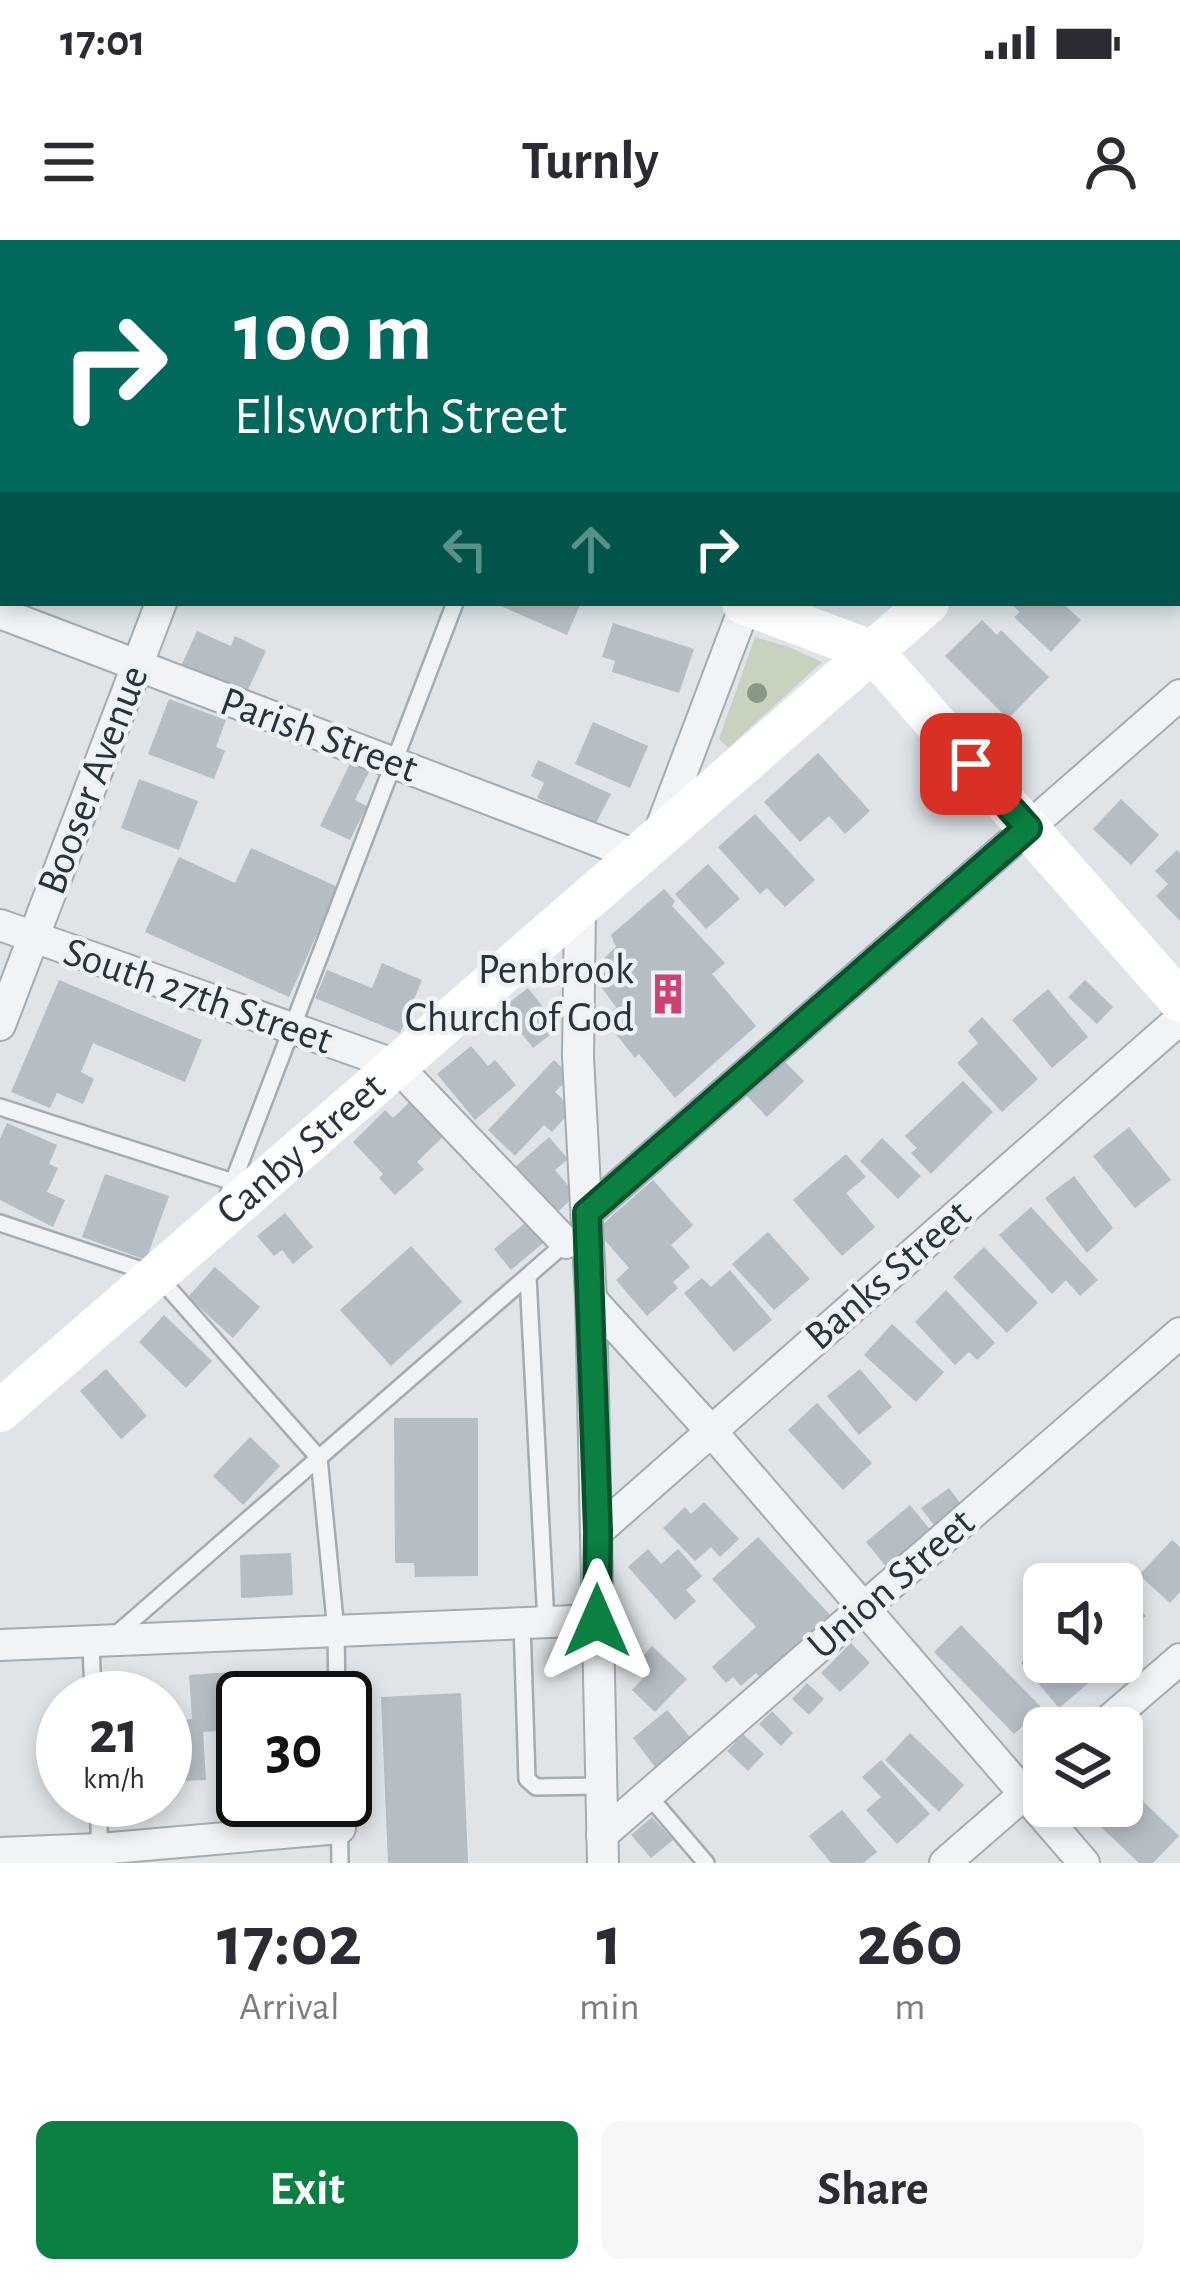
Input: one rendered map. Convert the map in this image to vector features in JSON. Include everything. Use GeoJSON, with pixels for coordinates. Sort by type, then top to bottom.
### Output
{"type":"FeatureCollection","features":[{"type":"Feature","properties":{"kind":"main road"},"geometry":{"type":"LineString","coordinates":[[753,606],[873,652],[1180,1001]]}},
{"type":"Feature","properties":{"kind":"main road","name":"Canby Street"},"geometry":{"type":"LineString","coordinates":[[0,1411],[157,1274],[226,1201],[396,1065],[925,606]]}},
{"type":"Feature","properties":{"kind":"street","name":"Booser Avenue"},"geometry":{"type":"LineString","coordinates":[[0,1025],[160,606]]}},
{"type":"Feature","properties":{"kind":"street"},"geometry":{"type":"LineString","coordinates":[[648,847],[744,606]]}},
{"type":"Feature","properties":{"kind":"street","name":"Parish Street"},"geometry":{"type":"LineString","coordinates":[[0,613],[394,762],[648,847]]}},
{"type":"Feature","properties":{"kind":"street"},"geometry":{"type":"LineString","coordinates":[[580,1230],[1180,695]]}},
{"type":"Feature","properties":{"kind":"street"},"geometry":{"type":"LineString","coordinates":[[580,907],[580,1230],[590,1298],[603,1849]]}},
{"type":"Feature","properties":{"kind":"street","name":"South 27th Street"},"geometry":{"type":"LineString","coordinates":[[0,925],[396,1065]]}},
{"type":"Feature","properties":{"kind":"street","name":"Banks Street"},"geometry":{"type":"LineString","coordinates":[[598,1531],[1180,1019]]}},
{"type":"Feature","properties":{"kind":"street"},"geometry":{"type":"LineString","coordinates":[[396,1065],[580,1230]]}},
{"type":"Feature","properties":{"kind":"street"},"geometry":{"type":"LineString","coordinates":[[590,1298],[862,1609],[1023,1775]]}},
{"type":"Feature","properties":{"kind":"street","name":"Union Street"},"geometry":{"type":"LineString","coordinates":[[603,1849],[648,1796],[1180,1333]]}},
{"type":"Feature","properties":{"kind":"street"},"geometry":{"type":"LineString","coordinates":[[0,1646],[597,1621]]}},
{"type":"Feature","properties":{"kind":"street"},"geometry":{"type":"LineString","coordinates":[[1124,1707],[1180,1659]]}},
{"type":"Feature","properties":{"kind":"street"},"geometry":{"type":"LineString","coordinates":[[945,1863],[1023,1796]]}},
{"type":"Feature","properties":{"kind":"street"},"geometry":{"type":"LineString","coordinates":[[0,1853],[100,1856],[266,1827]]}},
{"type":"Feature","properties":{"kind":"street"},"geometry":{"type":"LineString","coordinates":[[1061,1827],[1084,1863]]}},
{"type":"Feature","properties":{"kind":"lane"},"geometry":{"type":"LineString","coordinates":[[0,1107],[226,1201],[454,606]]}},
{"type":"Feature","properties":{"kind":"lane"},"geometry":{"type":"LineString","coordinates":[[0,1223],[157,1274],[319,1458],[337,1671]]}},
{"type":"Feature","properties":{"kind":"lane"},"geometry":{"type":"LineString","coordinates":[[97,1671],[101,1640],[151,1602],[580,1230]]}},
{"type":"Feature","properties":{"kind":"lane"},"geometry":{"type":"LineString","coordinates":[[528,1276],[534,1623],[527,1779],[536,1787],[601,1786]]}},
{"type":"Feature","properties":{"kind":"lane"},"geometry":{"type":"LineString","coordinates":[[648,1796],[706,1863]]}},
{"type":"Feature","properties":{"kind":"lane"},"geometry":{"type":"LineString","coordinates":[[340,1827],[340,1863]]}},
{"type":"Feature","properties":{"kind":"green space"},"geometry":{"type":"Polygon","coordinates":[[[755,637],[822,662],[728,748],[719,739],[755,637]]]}},
{"type":"Feature","properties":{"kind":"building"},"geometry":{"type":"Polygon","coordinates":[[[501,606],[580,606],[567,635],[501,606]]]}},
{"type":"Feature","properties":{"kind":"building"},"geometry":{"type":"Polygon","coordinates":[[[1013,606],[1065,606],[1081,620],[1051,652],[1014,617],[1020,612],[1013,606]]]}},
{"type":"Feature","properties":{"kind":"building"},"geometry":{"type":"Polygon","coordinates":[[[982,620],[997,635],[1001,630],[1049,677],[1008,719],[945,656],[982,620]]]}},
{"type":"Feature","properties":{"kind":"building"},"geometry":{"type":"Polygon","coordinates":[[[613,623],[694,649],[679,693],[612,672],[615,661],[602,657],[613,623]]]}},
{"type":"Feature","properties":{"kind":"building"},"geometry":{"type":"Polygon","coordinates":[[[197,631],[231,646],[235,636],[266,651],[246,694],[181,666],[197,631]]]}},
{"type":"Feature","properties":{"kind":"building"},"geometry":{"type":"Polygon","coordinates":[[[169,699],[226,720],[216,747],[225,751],[214,779],[148,754],[169,699]]]}},
{"type":"Feature","properties":{"kind":"building"},"geometry":{"type":"Polygon","coordinates":[[[593,722],[648,746],[630,788],[575,764],[593,722]]]}},
{"type":"Feature","properties":{"kind":"building"},"geometry":{"type":"Polygon","coordinates":[[[818,753],[870,811],[845,834],[829,816],[800,842],[764,802],[818,753]]]}},
{"type":"Feature","properties":{"kind":"building"},"geometry":{"type":"Polygon","coordinates":[[[353,757],[372,766],[355,800],[367,806],[350,840],[320,826],[353,757]]]}},
{"type":"Feature","properties":{"kind":"building"},"geometry":{"type":"Polygon","coordinates":[[[538,760],[611,794],[595,825],[537,798],[544,783],[531,776],[538,760]]]}},
{"type":"Feature","properties":{"kind":"building"},"geometry":{"type":"Polygon","coordinates":[[[139,779],[198,801],[179,850],[121,828],[139,779]]]}},
{"type":"Feature","properties":{"kind":"building"},"geometry":{"type":"Polygon","coordinates":[[[1121,799],[1159,835],[1131,865],[1093,829],[1121,799]]]}},
{"type":"Feature","properties":{"kind":"building"},"geometry":{"type":"Polygon","coordinates":[[[755,814],[815,880],[785,907],[767,888],[760,894],[718,847],[755,814]]]}},
{"type":"Feature","properties":{"kind":"building"},"geometry":{"type":"Polygon","coordinates":[[[251,848],[338,887],[289,997],[145,932],[179,857],[235,883],[251,848]]]}},
{"type":"Feature","properties":{"kind":"building"},"geometry":{"type":"Polygon","coordinates":[[[1177,850],[1180,921],[1156,896],[1168,884],[1155,871],[1177,850]]]}},
{"type":"Feature","properties":{"kind":"building"},"geometry":{"type":"Polygon","coordinates":[[[708,864],[740,899],[706,929],[675,894],[708,864]]]}},
{"type":"Feature","properties":{"kind":"building","name":"Penbrook Church of God"},"geometry":{"type":"Polygon","coordinates":[[[664,889],[675,901],[672,906],[725,963],[712,974],[756,1026],[675,1098],[604,1019],[616,1007],[596,980],[605,972],[600,962],[616,947],[611,935],[664,889]]]}},
{"type":"Feature","properties":{"kind":"building"},"geometry":{"type":"Polygon","coordinates":[[[382,963],[422,980],[400,1033],[315,998],[327,970],[372,988],[382,963]]]}},
{"type":"Feature","properties":{"kind":"building"},"geometry":{"type":"Polygon","coordinates":[[[59,980],[202,1040],[185,1082],[93,1043],[81,1072],[94,1079],[83,1104],[57,1093],[50,1108],[11,1092],[59,980]]]}},
{"type":"Feature","properties":{"kind":"building"},"geometry":{"type":"Polygon","coordinates":[[[1085,980],[1113,1007],[1097,1024],[1068,997],[1085,980]]]}},
{"type":"Feature","properties":{"kind":"building"},"geometry":{"type":"Polygon","coordinates":[[[528,988],[559,1028],[533,1048],[502,1008],[528,988]]]}},
{"type":"Feature","properties":{"kind":"building"},"geometry":{"type":"Polygon","coordinates":[[[1048,989],[1088,1037],[1052,1068],[1012,1020],[1048,989]]]}},
{"type":"Feature","properties":{"kind":"building"},"geometry":{"type":"Polygon","coordinates":[[[982,1017],[1038,1079],[1002,1112],[957,1063],[978,1043],[968,1031],[982,1017]]]}},
{"type":"Feature","properties":{"kind":"building"},"geometry":{"type":"Polygon","coordinates":[[[471,1046],[488,1066],[495,1060],[516,1085],[475,1120],[437,1074],[471,1046]]]}},
{"type":"Feature","properties":{"kind":"building"},"geometry":{"type":"Polygon","coordinates":[[[782,1059],[804,1081],[767,1117],[745,1094],[782,1059]]]}},
{"type":"Feature","properties":{"kind":"building"},"geometry":{"type":"Polygon","coordinates":[[[554,1060],[571,1076],[555,1092],[573,1109],[552,1132],[544,1125],[515,1156],[488,1130],[554,1060]]]}},
{"type":"Feature","properties":{"kind":"building"},"geometry":{"type":"Polygon","coordinates":[[[963,1081],[993,1112],[931,1174],[911,1153],[917,1148],[905,1136],[963,1081]]]}},
{"type":"Feature","properties":{"kind":"building"},"geometry":{"type":"Polygon","coordinates":[[[417,1095],[450,1130],[417,1162],[424,1169],[395,1195],[379,1178],[383,1174],[353,1142],[385,1110],[393,1118],[417,1095]]]}},
{"type":"Feature","properties":{"kind":"building"},"geometry":{"type":"Polygon","coordinates":[[[7,1123],[57,1145],[49,1164],[58,1168],[47,1192],[65,1200],[53,1227],[0,1200],[0,1139],[7,1123]]]}},
{"type":"Feature","properties":{"kind":"building"},"geometry":{"type":"Polygon","coordinates":[[[1129,1127],[1171,1180],[1135,1208],[1093,1156],[1129,1127]]]}},
{"type":"Feature","properties":{"kind":"building"},"geometry":{"type":"Polygon","coordinates":[[[549,1137],[568,1159],[555,1170],[576,1195],[554,1215],[514,1168],[549,1137]]]}},
{"type":"Feature","properties":{"kind":"building"},"geometry":{"type":"Polygon","coordinates":[[[882,1138],[921,1176],[898,1199],[860,1161],[882,1138]]]}},
{"type":"Feature","properties":{"kind":"building"},"geometry":{"type":"Polygon","coordinates":[[[846,1154],[866,1177],[846,1193],[875,1227],[842,1256],[793,1200],[846,1154]]]}},
{"type":"Feature","properties":{"kind":"building"},"geometry":{"type":"Polygon","coordinates":[[[105,1174],[169,1196],[146,1260],[82,1237],[105,1174]]]}},
{"type":"Feature","properties":{"kind":"building"},"geometry":{"type":"Polygon","coordinates":[[[1074,1176],[1113,1228],[1087,1253],[1045,1198],[1074,1176]]]}},
{"type":"Feature","properties":{"kind":"building"},"geometry":{"type":"Polygon","coordinates":[[[653,1180],[693,1225],[671,1245],[690,1267],[673,1282],[678,1288],[647,1316],[616,1280],[629,1268],[596,1230],[653,1180]]]}},
{"type":"Feature","properties":{"kind":"building"},"geometry":{"type":"Polygon","coordinates":[[[1031,1207],[1098,1280],[1080,1296],[1066,1280],[1052,1294],[999,1235],[1031,1207]]]}},
{"type":"Feature","properties":{"kind":"building"},"geometry":{"type":"Polygon","coordinates":[[[285,1213],[313,1247],[293,1264],[282,1250],[274,1256],[257,1236],[285,1213]]]}},
{"type":"Feature","properties":{"kind":"building"},"geometry":{"type":"Polygon","coordinates":[[[531,1218],[548,1239],[511,1270],[494,1249],[531,1218]]]}},
{"type":"Feature","properties":{"kind":"building"},"geometry":{"type":"Polygon","coordinates":[[[768,1232],[810,1279],[774,1310],[732,1264],[768,1232]]]}},
{"type":"Feature","properties":{"kind":"building"},"geometry":{"type":"Polygon","coordinates":[[[411,1246],[462,1302],[391,1366],[340,1310],[411,1246]]]}},
{"type":"Feature","properties":{"kind":"building"},"geometry":{"type":"Polygon","coordinates":[[[984,1247],[1038,1303],[1007,1333],[953,1277],[984,1247]]]}},
{"type":"Feature","properties":{"kind":"building"},"geometry":{"type":"Polygon","coordinates":[[[215,1267],[260,1307],[233,1338],[188,1297],[215,1267]]]}},
{"type":"Feature","properties":{"kind":"building"},"geometry":{"type":"Polygon","coordinates":[[[730,1270],[772,1320],[734,1352],[684,1293],[702,1278],[711,1287],[730,1270]]]}},
{"type":"Feature","properties":{"kind":"building"},"geometry":{"type":"Polygon","coordinates":[[[946,1290],[995,1343],[977,1360],[969,1352],[955,1365],[915,1322],[946,1290]]]}},
{"type":"Feature","properties":{"kind":"building"},"geometry":{"type":"Polygon","coordinates":[[[164,1315],[212,1361],[186,1388],[139,1342],[164,1315]]]}},
{"type":"Feature","properties":{"kind":"building"},"geometry":{"type":"Polygon","coordinates":[[[892,1324],[944,1372],[916,1402],[864,1355],[892,1324]]]}},
{"type":"Feature","properties":{"kind":"building"},"geometry":{"type":"Polygon","coordinates":[[[106,1369],[147,1416],[121,1439],[80,1391],[106,1369]]]}},
{"type":"Feature","properties":{"kind":"building"},"geometry":{"type":"Polygon","coordinates":[[[860,1369],[892,1407],[859,1435],[827,1396],[860,1369]]]}},
{"type":"Feature","properties":{"kind":"building"},"geometry":{"type":"Polygon","coordinates":[[[817,1403],[872,1463],[843,1490],[788,1430],[817,1403]]]}},
{"type":"Feature","properties":{"kind":"building"},"geometry":{"type":"Polygon","coordinates":[[[394,1418],[478,1418],[478,1576],[415,1577],[414,1563],[395,1563],[394,1418]]]}},
{"type":"Feature","properties":{"kind":"building"},"geometry":{"type":"Polygon","coordinates":[[[250,1437],[280,1466],[243,1505],[213,1476],[250,1437]]]}},
{"type":"Feature","properties":{"kind":"building"},"geometry":{"type":"Polygon","coordinates":[[[949,1488],[966,1511],[939,1532],[921,1508],[949,1488]]]}},
{"type":"Feature","properties":{"kind":"building"},"geometry":{"type":"Polygon","coordinates":[[[704,1502],[739,1539],[720,1557],[711,1547],[695,1561],[663,1528],[685,1507],[691,1514],[704,1502]]]}},
{"type":"Feature","properties":{"kind":"building"},"geometry":{"type":"Polygon","coordinates":[[[910,1505],[932,1532],[888,1569],[866,1542],[910,1505]]]}},
{"type":"Feature","properties":{"kind":"building"},"geometry":{"type":"Polygon","coordinates":[[[758,1537],[831,1616],[762,1679],[756,1673],[741,1686],[733,1677],[726,1683],[712,1667],[756,1627],[712,1579],[758,1537]]]}},
{"type":"Feature","properties":{"kind":"building"},"geometry":{"type":"Polygon","coordinates":[[[1172,1540],[1180,1547],[1180,1592],[1170,1603],[1143,1579],[1143,1571],[1172,1540]]]}},
{"type":"Feature","properties":{"kind":"building"},"geometry":{"type":"Polygon","coordinates":[[[648,1549],[661,1564],[678,1549],[702,1576],[686,1590],[696,1601],[675,1620],[628,1567],[648,1549]]]}},
{"type":"Feature","properties":{"kind":"building"},"geometry":{"type":"Polygon","coordinates":[[[291,1553],[293,1595],[241,1598],[240,1555],[291,1553]]]}},
{"type":"Feature","properties":{"kind":"building"},"geometry":{"type":"Polygon","coordinates":[[[961,1625],[1041,1707],[1023,1707],[1023,1726],[1014,1734],[934,1652],[961,1625]]]}},
{"type":"Feature","properties":{"kind":"building"},"geometry":{"type":"Polygon","coordinates":[[[851,1643],[870,1663],[840,1692],[821,1673],[851,1643]]]}},
{"type":"Feature","properties":{"kind":"building"},"geometry":{"type":"Polygon","coordinates":[[[652,1646],[687,1679],[655,1712],[632,1690],[644,1677],[633,1667],[652,1646]]]}},
{"type":"Feature","properties":{"kind":"building"},"geometry":{"type":"Polygon","coordinates":[[[216,1673],[216,1731],[203,1732],[206,1780],[192,1781],[192,1675],[216,1673]]]}},
{"type":"Feature","properties":{"kind":"building"},"geometry":{"type":"Polygon","coordinates":[[[807,1683],[824,1699],[809,1715],[792,1699],[807,1683]]]}},
{"type":"Feature","properties":{"kind":"building"},"geometry":{"type":"Polygon","coordinates":[[[1038,1683],[1089,1683],[1060,1707],[1038,1683]]]}},
{"type":"Feature","properties":{"kind":"building"},"geometry":{"type":"Polygon","coordinates":[[[461,1693],[468,1863],[388,1863],[381,1697],[461,1693]]]}},
{"type":"Feature","properties":{"kind":"building"},"geometry":{"type":"Polygon","coordinates":[[[667,1710],[690,1737],[655,1767],[633,1738],[667,1710]]]}},
{"type":"Feature","properties":{"kind":"building"},"geometry":{"type":"Polygon","coordinates":[[[772,1711],[793,1733],[781,1746],[759,1724],[772,1711]]]}},
{"type":"Feature","properties":{"kind":"building"},"geometry":{"type":"Polygon","coordinates":[[[910,1733],[964,1785],[939,1812],[885,1760],[910,1733]]]}},
{"type":"Feature","properties":{"kind":"building"},"geometry":{"type":"Polygon","coordinates":[[[743,1734],[764,1754],[748,1771],[727,1751],[743,1734]]]}},
{"type":"Feature","properties":{"kind":"building"},"geometry":{"type":"Polygon","coordinates":[[[881,1760],[930,1814],[897,1844],[866,1810],[881,1797],[862,1777],[881,1760]]]}},
{"type":"Feature","properties":{"kind":"building"},"geometry":{"type":"Polygon","coordinates":[[[1143,1801],[1179,1836],[1153,1863],[1139,1863],[1101,1827],[1143,1827],[1143,1801]]]}},
{"type":"Feature","properties":{"kind":"building"},"geometry":{"type":"Polygon","coordinates":[[[842,1810],[877,1852],[863,1863],[831,1863],[809,1836],[842,1810]]]}},
{"type":"Feature","properties":{"kind":"building"},"geometry":{"type":"Polygon","coordinates":[[[652,1817],[673,1840],[651,1858],[631,1835],[652,1817]]]}},
{"type":"Feature","properties":{"kind":"place","name":"Penbrook Church of God"},"geometry":{"type":"Point","coordinates":[668,994]}},
{"type":"Feature","properties":{"kind":"route"},"geometry":{"type":"LineString","coordinates":[[597,1621],[587,1213],[1028,828],[971,764]]}}]}
